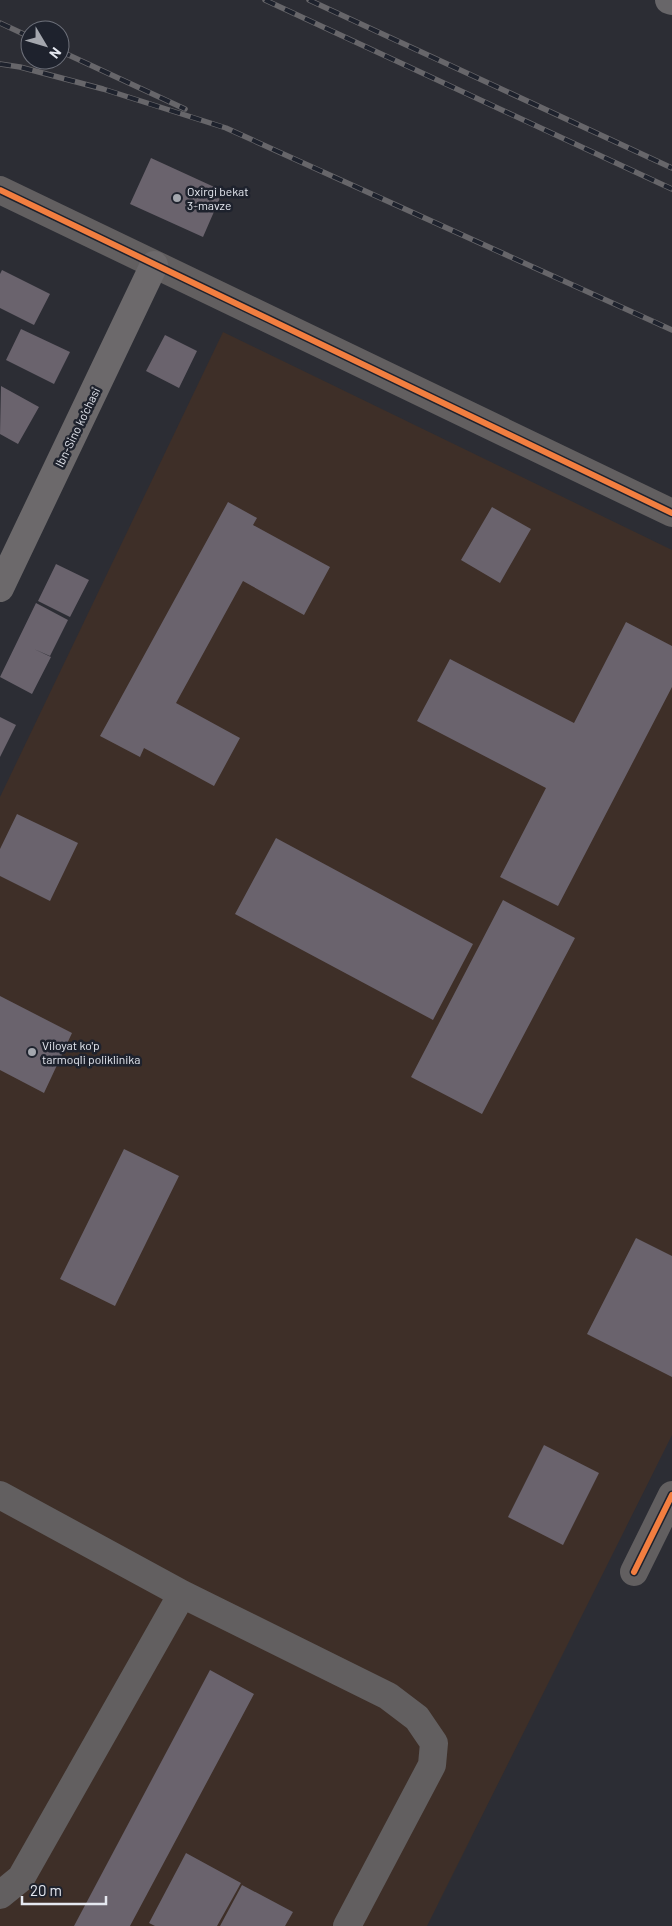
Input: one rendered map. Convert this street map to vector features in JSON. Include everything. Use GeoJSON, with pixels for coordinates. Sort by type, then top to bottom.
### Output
{"type":"FeatureCollection","features":[{"type":"Feature","properties":{"kind":"main road","name":"Ibn-Sino ko'chasi"},"geometry":{"type":"LineString","coordinates":[[0,588],[154,265]]}},
{"type":"Feature","properties":{"kind":"street"},"geometry":{"type":"LineString","coordinates":[[0,190],[672,513]]}},
{"type":"Feature","properties":{"kind":"street"},"geometry":{"type":"LineString","coordinates":[[0,1495],[182,1594],[388,1696],[417,1718],[434,1743],[432,1765],[347,1926]]}},
{"type":"Feature","properties":{"kind":"street"},"geometry":{"type":"LineString","coordinates":[[634,1572],[672,1495]]}},
{"type":"Feature","properties":{"kind":"street"},"geometry":{"type":"LineString","coordinates":[[0,1895],[21,1878],[182,1594]]}},
{"type":"Feature","properties":{"kind":"shaded area"},"geometry":{"type":"Polygon","coordinates":[[[223,332],[672,550],[672,1435],[427,1926],[0,1926],[0,797],[223,332]]]}},
{"type":"Feature","properties":{"kind":"building","name":"Oxirgi bekat 3-mavze"},"geometry":{"type":"Polygon","coordinates":[[[151,158],[223,191],[203,237],[130,204],[151,158]]]}},
{"type":"Feature","properties":{"kind":"building"},"geometry":{"type":"Polygon","coordinates":[[[2,270],[50,294],[34,325],[0,308],[0,274],[2,270]]]}},
{"type":"Feature","properties":{"kind":"building"},"geometry":{"type":"Polygon","coordinates":[[[21,329],[70,352],[54,384],[6,360],[21,329]]]}},
{"type":"Feature","properties":{"kind":"building"},"geometry":{"type":"Polygon","coordinates":[[[165,335],[197,351],[179,388],[146,371],[165,335]]]}},
{"type":"Feature","properties":{"kind":"building"},"geometry":{"type":"Polygon","coordinates":[[[1,386],[39,407],[18,444],[0,434],[1,386]]]}},
{"type":"Feature","properties":{"kind":"building"},"geometry":{"type":"Polygon","coordinates":[[[228,502],[257,518],[253,525],[330,567],[304,615],[243,581],[176,703],[240,738],[214,786],[144,748],[140,757],[100,736],[228,502]]]}},
{"type":"Feature","properties":{"kind":"building"},"geometry":{"type":"Polygon","coordinates":[[[492,507],[531,529],[500,583],[461,560],[492,507]]]}},
{"type":"Feature","properties":{"kind":"building"},"geometry":{"type":"Polygon","coordinates":[[[56,564],[89,580],[70,617],[38,601],[56,564]]]}},
{"type":"Feature","properties":{"kind":"building"},"geometry":{"type":"Polygon","coordinates":[[[36,603],[68,620],[50,656],[34,649],[51,657],[32,694],[0,677],[36,603]]]}},
{"type":"Feature","properties":{"kind":"building"},"geometry":{"type":"Polygon","coordinates":[[[626,622],[672,646],[672,687],[558,906],[500,877],[546,788],[417,721],[450,659],[574,723],[626,622]]]}},
{"type":"Feature","properties":{"kind":"building"},"geometry":{"type":"Polygon","coordinates":[[[0,717],[16,725],[0,757],[0,717]]]}},
{"type":"Feature","properties":{"kind":"building"},"geometry":{"type":"Polygon","coordinates":[[[17,814],[78,843],[50,901],[0,876],[0,849],[17,814]]]}},
{"type":"Feature","properties":{"kind":"building"},"geometry":{"type":"Polygon","coordinates":[[[276,838],[473,944],[433,1020],[235,914],[276,838]]]}},
{"type":"Feature","properties":{"kind":"building"},"geometry":{"type":"Polygon","coordinates":[[[503,900],[575,938],[482,1114],[411,1077],[503,900]]]}},
{"type":"Feature","properties":{"kind":"building","name":"Viloyat ko'p tarmoqli poliklinika"},"geometry":{"type":"Polygon","coordinates":[[[0,996],[72,1033],[44,1093],[0,1070],[0,996]]]}},
{"type":"Feature","properties":{"kind":"building"},"geometry":{"type":"Polygon","coordinates":[[[124,1149],[179,1176],[115,1306],[60,1279],[124,1149]]]}},
{"type":"Feature","properties":{"kind":"building"},"geometry":{"type":"Polygon","coordinates":[[[636,1238],[672,1256],[672,1377],[587,1334],[636,1238]]]}},
{"type":"Feature","properties":{"kind":"building"},"geometry":{"type":"Polygon","coordinates":[[[544,1445],[599,1473],[563,1545],[508,1517],[544,1445]]]}},
{"type":"Feature","properties":{"kind":"building"},"geometry":{"type":"Polygon","coordinates":[[[210,1670],[254,1694],[130,1926],[74,1926],[210,1670]]]}},
{"type":"Feature","properties":{"kind":"building"},"geometry":{"type":"Polygon","coordinates":[[[186,1853],[241,1883],[217,1926],[155,1926],[149,1923],[186,1853]]]}},
{"type":"Feature","properties":{"kind":"building"},"geometry":{"type":"Polygon","coordinates":[[[242,1885],[293,1912],[285,1926],[220,1926],[242,1885]]]}},
{"type":"Feature","properties":{"kind":"railway"},"geometry":{"type":"LineString","coordinates":[[265,0],[672,189]]}},
{"type":"Feature","properties":{"kind":"railway"},"geometry":{"type":"LineString","coordinates":[[309,0],[672,168]]}},
{"type":"Feature","properties":{"kind":"railway"},"geometry":{"type":"LineString","coordinates":[[0,23],[20,32]]}},
{"type":"Feature","properties":{"kind":"railway"},"geometry":{"type":"LineString","coordinates":[[70,56],[185,109]]}},
{"type":"Feature","properties":{"kind":"railway"},"geometry":{"type":"LineString","coordinates":[[0,64],[20,67],[103,89],[226,128],[672,330]]}},
{"type":"Feature","properties":{"kind":"cycle path"},"geometry":{"type":"LineString","coordinates":[[0,190],[672,513]]}},
{"type":"Feature","properties":{"kind":"cycle path"},"geometry":{"type":"LineString","coordinates":[[634,1572],[672,1495]]}},
{"type":"Feature","properties":{"kind":"place","name":"Oxirgi bekat 3-mavze"},"geometry":{"type":"Point","coordinates":[177,198]}},
{"type":"Feature","properties":{"kind":"place","name":"Viloyat ko'p tarmoqli poliklinika"},"geometry":{"type":"Point","coordinates":[32,1052]}}]}
